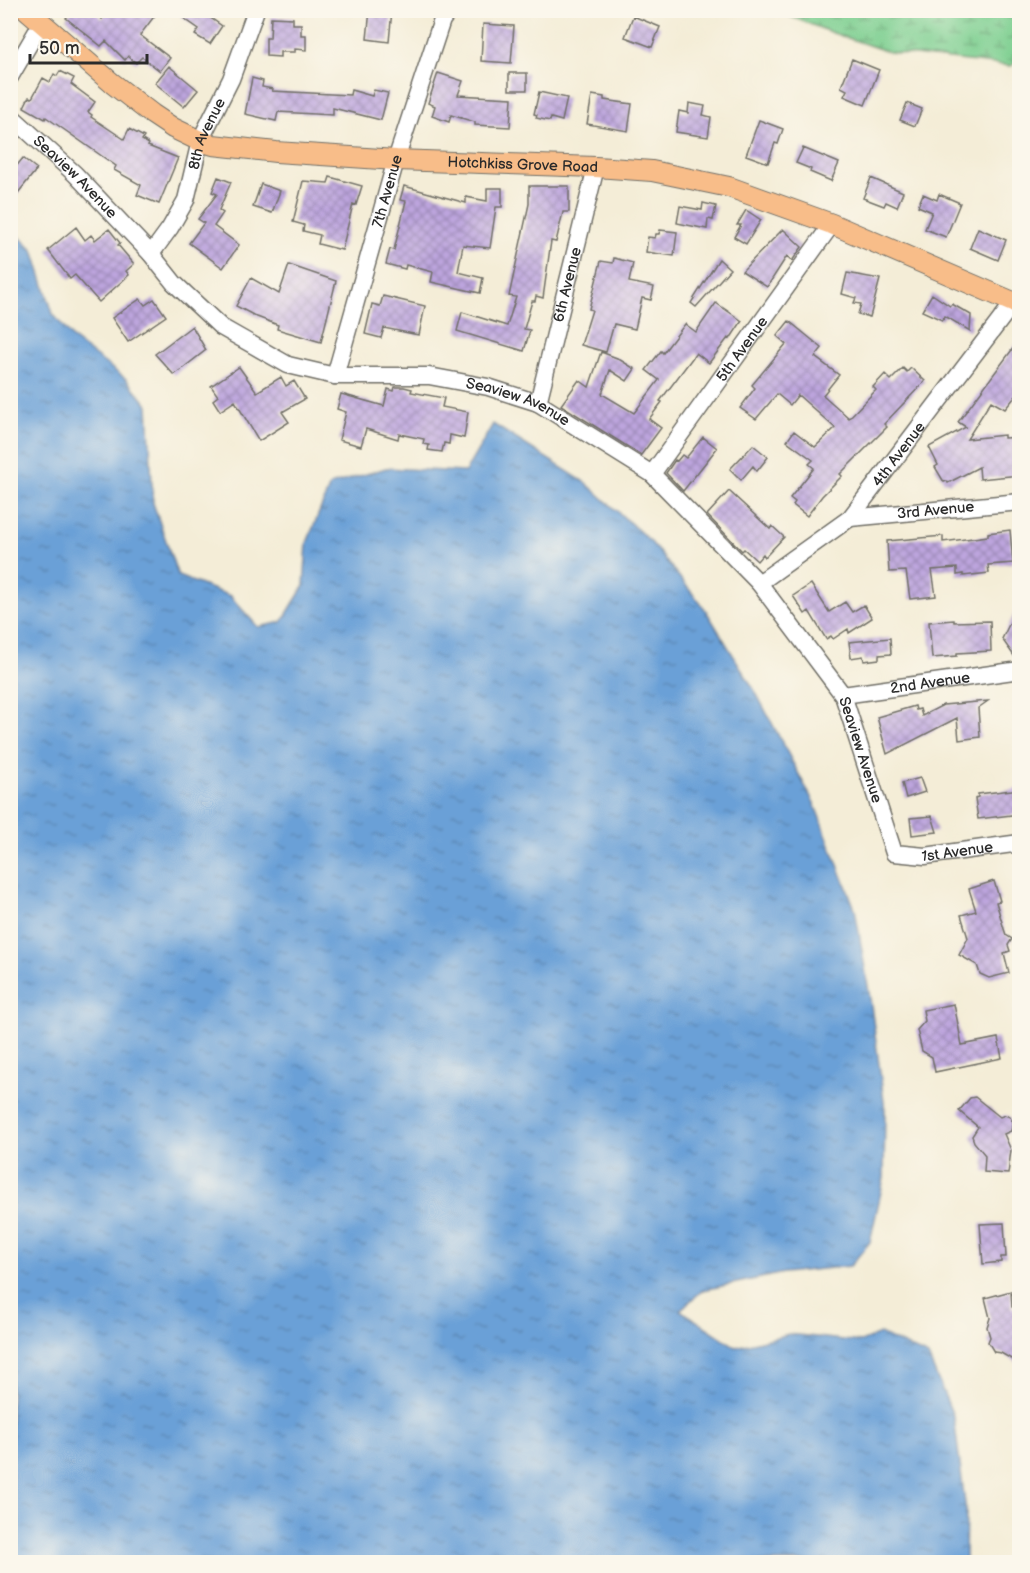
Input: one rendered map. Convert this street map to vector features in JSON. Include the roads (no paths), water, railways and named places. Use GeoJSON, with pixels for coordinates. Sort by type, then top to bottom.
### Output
{"type":"FeatureCollection","features":[{"type":"Feature","properties":{"kind":"main road","name":"Hotchkiss Grove Road"},"geometry":{"type":"LineString","coordinates":[[34,17],[152,114],[173,128],[213,145],[276,152],[396,160],[651,171],[729,187],[832,224],[1017,303]]}},
{"type":"Feature","properties":{"kind":"street","name":"8th Avenue"},"geometry":{"type":"LineString","coordinates":[[151,254],[170,228],[186,200],[200,141],[231,79],[256,10]]}},
{"type":"Feature","properties":{"kind":"street","name":"7th Avenue"},"geometry":{"type":"LineString","coordinates":[[335,376],[396,160],[442,20],[450,10]]}},
{"type":"Feature","properties":{"kind":"street"},"geometry":{"type":"LineString","coordinates":[[10,77],[34,17]]}},
{"type":"Feature","properties":{"kind":"street","name":"Seaview Avenue"},"geometry":{"type":"LineString","coordinates":[[10,115],[75,174],[151,254],[174,283],[221,327],[288,365],[335,376],[429,376],[488,387],[538,403],[652,474],[759,583],[843,695],[894,853]]}},
{"type":"Feature","properties":{"kind":"street","name":"6th Avenue"},"geometry":{"type":"LineString","coordinates":[[538,403],[596,167]]}},
{"type":"Feature","properties":{"kind":"street","name":"5th Avenue"},"geometry":{"type":"LineString","coordinates":[[652,474],[832,224]]}},
{"type":"Feature","properties":{"kind":"street","name":"4th Avenue"},"geometry":{"type":"LineString","coordinates":[[759,583],[850,518],[1017,303]]}},
{"type":"Feature","properties":{"kind":"street","name":"3rd Avenue"},"geometry":{"type":"LineString","coordinates":[[850,518],[1020,502]]}},
{"type":"Feature","properties":{"kind":"street","name":"2nd Avenue"},"geometry":{"type":"LineString","coordinates":[[843,695],[1020,670]]}},
{"type":"Feature","properties":{"kind":"street","name":"1st Avenue"},"geometry":{"type":"LineString","coordinates":[[894,853],[925,856],[1020,843]]}},
{"type":"Feature","properties":{"kind":"water"},"geometry":{"type":"Polygon","coordinates":[[[10,228],[33,250],[53,314],[74,340],[126,379],[148,405],[153,503],[178,576],[230,596],[258,627],[282,622],[304,586],[307,543],[330,485],[386,468],[465,472],[493,424],[586,483],[650,541],[705,609],[755,691],[814,803],[855,909],[885,1109],[884,1178],[870,1242],[850,1266],[784,1273],[703,1290],[680,1310],[736,1347],[789,1334],[861,1342],[880,1334],[928,1356],[954,1418],[966,1511],[965,1562],[11,1562],[10,228]]]}}]}
